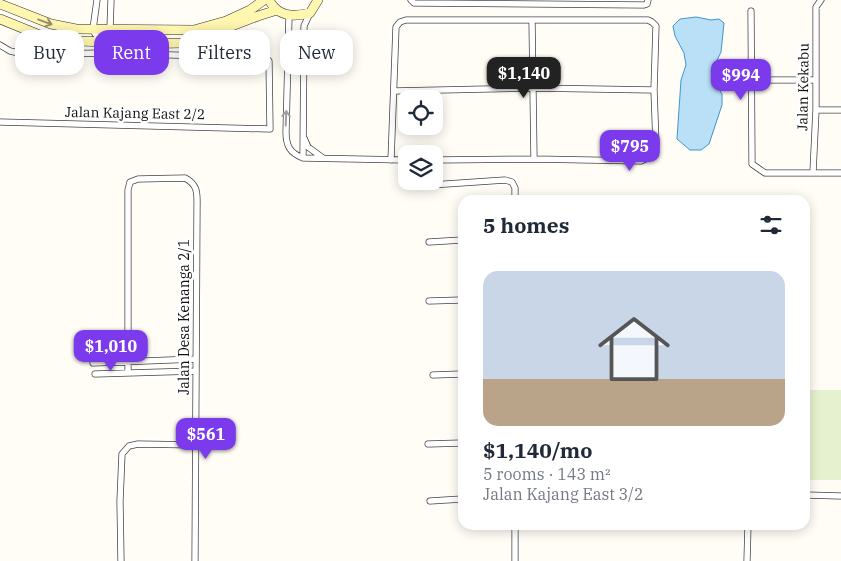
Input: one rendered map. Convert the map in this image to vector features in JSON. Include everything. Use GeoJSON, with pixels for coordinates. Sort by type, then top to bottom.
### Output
{"type":"FeatureCollection","features":[{"type":"Feature","properties":{"kind":"street"},"geometry":{"type":"LineString","coordinates":[[93,29],[97,0]]}},
{"type":"Feature","properties":{"kind":"street"},"geometry":{"type":"LineString","coordinates":[[110,29],[111,0]]}},
{"type":"Feature","properties":{"kind":"street"},"geometry":{"type":"LineString","coordinates":[[0,4],[51,24],[76,28],[194,30],[226,21],[250,10],[264,0]]}},
{"type":"Feature","properties":{"kind":"street"},"geometry":{"type":"LineString","coordinates":[[269,0],[277,10],[289,16],[298,16],[310,12]]}},
{"type":"Feature","properties":{"kind":"street"},"geometry":{"type":"LineString","coordinates":[[303,158],[304,26],[318,0]]}},
{"type":"Feature","properties":{"kind":"street"},"geometry":{"type":"LineString","coordinates":[[411,0],[414,3],[530,2],[644,5],[648,0]]}},
{"type":"Feature","properties":{"kind":"street","name":"Jalan Kekabu"},"geometry":{"type":"LineString","coordinates":[[813,172],[816,110],[816,7],[820,1]]}},
{"type":"Feature","properties":{"kind":"street"},"geometry":{"type":"LineString","coordinates":[[169,42],[203,38],[277,10]]}},
{"type":"Feature","properties":{"kind":"street"},"geometry":{"type":"LineString","coordinates":[[751,11],[752,164],[765,173],[841,173]]}},
{"type":"Feature","properties":{"kind":"street"},"geometry":{"type":"LineString","coordinates":[[289,16],[286,143],[290,151],[303,158],[398,160]]}},
{"type":"Feature","properties":{"kind":"street"},"geometry":{"type":"LineString","coordinates":[[0,19],[37,34],[61,40],[94,42]]}},
{"type":"Feature","properties":{"kind":"street"},"geometry":{"type":"LineString","coordinates":[[391,160],[396,27],[400,22],[406,20],[648,20],[656,26],[654,90],[656,144],[654,155],[648,159],[641,162],[534,159],[443,160]]}},
{"type":"Feature","properties":{"kind":"street"},"geometry":{"type":"LineString","coordinates":[[532,20],[534,159]]}},
{"type":"Feature","properties":{"kind":"street"},"geometry":{"type":"LineString","coordinates":[[86,42],[94,40]]}},
{"type":"Feature","properties":{"kind":"street","name":"Jalan Kajang East 2/2"},"geometry":{"type":"LineString","coordinates":[[0,45],[10,51],[23,54],[112,53],[266,58],[269,61],[270,128],[0,122]]}},
{"type":"Feature","properties":{"kind":"street"},"geometry":{"type":"LineString","coordinates":[[751,80],[816,80]]}},
{"type":"Feature","properties":{"kind":"street"},"geometry":{"type":"LineString","coordinates":[[394,91],[533,88],[654,90]]}},
{"type":"Feature","properties":{"kind":"street"},"geometry":{"type":"LineString","coordinates":[[816,110],[841,110]]}},
{"type":"Feature","properties":{"kind":"street"},"geometry":{"type":"LineString","coordinates":[[303,136],[308,147],[323,159]]}},
{"type":"Feature","properties":{"kind":"street","name":"Jalan Desa Kenanga 2/1"},"geometry":{"type":"LineString","coordinates":[[128,362],[128,190],[130,182],[138,179],[185,178],[197,188],[195,561]]}},
{"type":"Feature","properties":{"kind":"street"},"geometry":{"type":"LineString","coordinates":[[443,184],[506,180],[512,182],[515,188],[515,195]]}},
{"type":"Feature","properties":{"kind":"street"},"geometry":{"type":"LineString","coordinates":[[429,242],[458,240]]}},
{"type":"Feature","properties":{"kind":"street"},"geometry":{"type":"LineString","coordinates":[[429,301],[458,300]]}},
{"type":"Feature","properties":{"kind":"street"},"geometry":{"type":"LineString","coordinates":[[93,363],[196,359]]}},
{"type":"Feature","properties":{"kind":"street"},"geometry":{"type":"LineString","coordinates":[[128,362],[128,373]]}},
{"type":"Feature","properties":{"kind":"street"},"geometry":{"type":"LineString","coordinates":[[95,374],[196,371]]}},
{"type":"Feature","properties":{"kind":"street"},"geometry":{"type":"LineString","coordinates":[[433,375],[458,374]]}},
{"type":"Feature","properties":{"kind":"street"},"geometry":{"type":"LineString","coordinates":[[428,444],[458,443]]}},
{"type":"Feature","properties":{"kind":"street"},"geometry":{"type":"LineString","coordinates":[[121,561],[120,501],[122,454],[129,446],[138,444],[196,445]]}},
{"type":"Feature","properties":{"kind":"street"},"geometry":{"type":"LineString","coordinates":[[810,495],[841,496]]}},
{"type":"Feature","properties":{"kind":"street"},"geometry":{"type":"LineString","coordinates":[[430,501],[458,499]]}},
{"type":"Feature","properties":{"kind":"street"},"geometry":{"type":"LineString","coordinates":[[515,530],[515,561]]}},
{"type":"Feature","properties":{"kind":"street"},"geometry":{"type":"LineString","coordinates":[[746,561],[748,530]]}},
{"type":"Feature","properties":{"kind":"green space"},"geometry":{"type":"Polygon","coordinates":[[[810,390],[841,390],[841,480],[810,480],[810,390]]]}},
{"type":"Feature","properties":{"kind":"water"},"geometry":{"type":"Polygon","coordinates":[[[696,17],[711,20],[719,19],[724,23],[721,52],[713,69],[713,79],[722,94],[722,105],[709,144],[701,150],[690,150],[677,139],[681,80],[686,65],[684,53],[675,36],[673,26],[680,19],[696,17]]]}}]}
